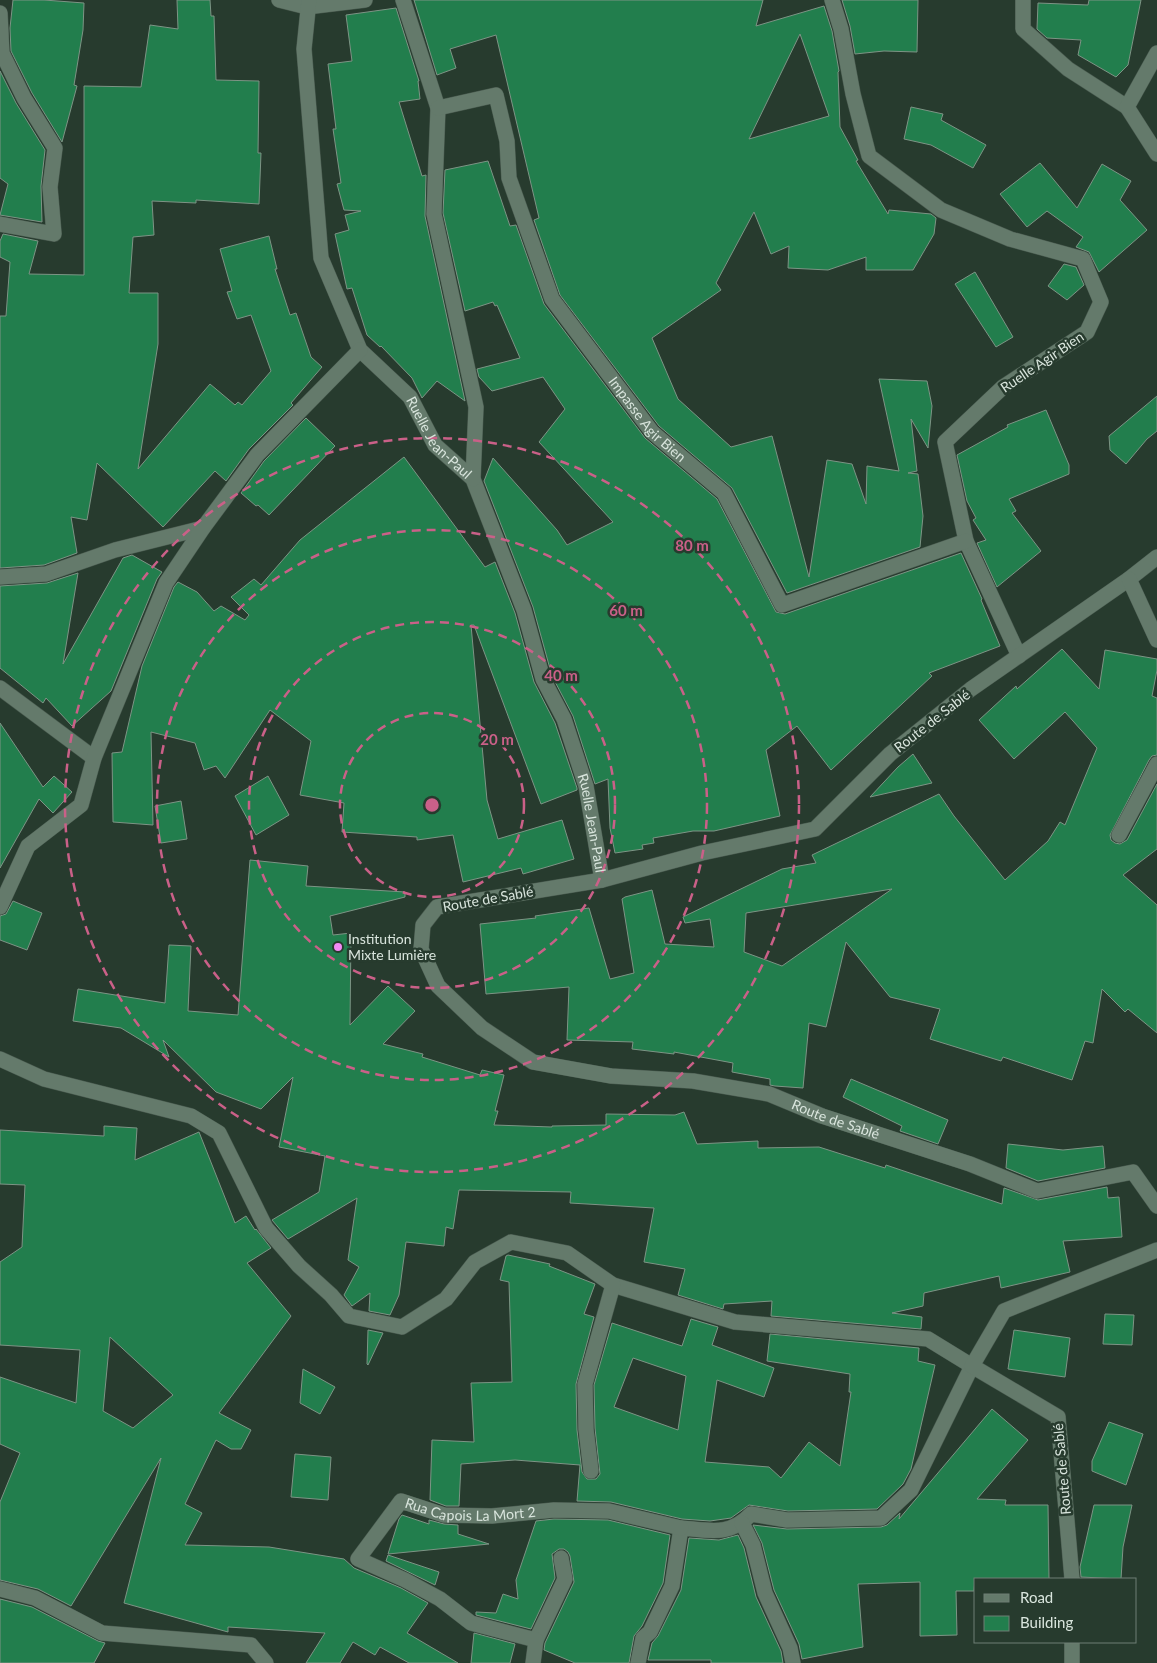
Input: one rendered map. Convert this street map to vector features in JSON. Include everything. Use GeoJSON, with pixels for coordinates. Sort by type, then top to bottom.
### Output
{"type":"FeatureCollection","features":[{"type":"Feature","properties":{"kind":"street"},"geometry":{"type":"LineString","coordinates":[[279,0],[308,3],[365,0]]}},
{"type":"Feature","properties":{"kind":"street"},"geometry":{"type":"LineString","coordinates":[[403,0],[438,108],[434,214],[476,407],[473,479]]}},
{"type":"Feature","properties":{"kind":"street","name":"Ruelle Agir Bien"},"geometry":{"type":"LineString","coordinates":[[832,0],[841,29],[853,94],[869,156],[941,210],[1010,239],[1083,259],[1101,302],[1087,332],[1003,387],[945,442],[966,541],[1019,656]]}},
{"type":"Feature","properties":{"kind":"street"},"geometry":{"type":"LineString","coordinates":[[1023,0],[1022,29],[1068,69],[1127,107],[1157,154]]}},
{"type":"Feature","properties":{"kind":"street","name":"Ruelle Jean-Paul"},"geometry":{"type":"LineString","coordinates":[[308,3],[304,49],[321,258],[360,350],[410,396],[435,445],[473,479],[524,610],[543,679],[564,719],[586,786],[602,880]]}},
{"type":"Feature","properties":{"kind":"street"},"geometry":{"type":"LineString","coordinates":[[0,13],[2,53],[24,98],[55,148],[50,186],[54,234],[0,224]]}},
{"type":"Feature","properties":{"kind":"street"},"geometry":{"type":"LineString","coordinates":[[1127,107],[1157,53]]}},
{"type":"Feature","properties":{"kind":"street","name":"Impasse Agir Bien"},"geometry":{"type":"LineString","coordinates":[[438,108],[496,94],[507,141],[509,178],[552,300],[652,432],[724,493],[782,606],[966,541]]}},
{"type":"Feature","properties":{"kind":"street"},"geometry":{"type":"LineString","coordinates":[[0,907],[28,846],[81,805],[94,758],[166,584],[203,528],[257,455],[360,350]]}},
{"type":"Feature","properties":{"kind":"street"},"geometry":{"type":"LineString","coordinates":[[0,577],[46,574],[115,550],[203,528]]}},
{"type":"Feature","properties":{"kind":"street","name":"Route de Sablé"},"geometry":{"type":"LineString","coordinates":[[1157,557],[1129,579],[971,689],[890,754],[815,830],[702,854],[602,880],[437,907],[423,925],[421,949],[438,986],[482,1028],[533,1062],[611,1076],[693,1081],[769,1094],[822,1116],[970,1164],[1037,1191],[1133,1172],[1157,1206]]}},
{"type":"Feature","properties":{"kind":"street"},"geometry":{"type":"LineString","coordinates":[[1129,579],[1157,640]]}},
{"type":"Feature","properties":{"kind":"street"},"geometry":{"type":"LineString","coordinates":[[0,688],[94,758]]}},
{"type":"Feature","properties":{"kind":"street"},"geometry":{"type":"LineString","coordinates":[[1119,834],[1157,764]]}},
{"type":"Feature","properties":{"kind":"street"},"geometry":{"type":"LineString","coordinates":[[0,1059],[44,1079],[191,1116],[219,1132],[266,1228],[299,1266],[331,1295],[350,1316],[402,1327],[446,1299],[475,1262],[511,1242],[567,1253],[613,1285],[735,1322],[928,1340],[972,1366]]}},
{"type":"Feature","properties":{"kind":"street"},"geometry":{"type":"LineString","coordinates":[[638,1663],[643,1638],[650,1632],[672,1586],[681,1528],[724,1531],[742,1523],[751,1514],[787,1520],[881,1518],[911,1490],[972,1366],[1004,1311],[1157,1250]]}},
{"type":"Feature","properties":{"kind":"street"},"geometry":{"type":"LineString","coordinates":[[591,1471],[586,1429],[585,1384],[613,1285]]}},
{"type":"Feature","properties":{"kind":"street","name":"Route de Sablé"},"geometry":{"type":"LineString","coordinates":[[972,1366],[1058,1417],[1072,1578]]}},
{"type":"Feature","properties":{"kind":"street","name":"Rua Capois La Mort 2"},"geometry":{"type":"LineString","coordinates":[[536,1640],[470,1622],[440,1599],[405,1580],[358,1559],[401,1501],[444,1516],[492,1516],[554,1510],[608,1511],[681,1528]]}},
{"type":"Feature","properties":{"kind":"street"},"geometry":{"type":"LineString","coordinates":[[742,1523],[753,1545],[765,1593],[790,1648],[793,1663]]}},
{"type":"Feature","properties":{"kind":"street"},"geometry":{"type":"LineString","coordinates":[[533,1663],[536,1640],[564,1579],[561,1558]]}},
{"type":"Feature","properties":{"kind":"street"},"geometry":{"type":"LineString","coordinates":[[0,1589],[35,1598],[102,1634],[251,1645],[266,1663]]}},
{"type":"Feature","properties":{"kind":"street"},"geometry":{"type":"LineString","coordinates":[[1072,1643],[1072,1663]]}},
{"type":"Feature","properties":{"kind":"building"},"geometry":{"type":"Polygon","coordinates":[[[13,0],[84,3],[83,30],[74,85],[77,86],[62,142],[32,93],[11,51],[10,28],[13,0]]]}},
{"type":"Feature","properties":{"kind":"building"},"geometry":{"type":"Polygon","coordinates":[[[177,0],[210,0],[211,16],[214,16],[216,80],[259,81],[258,153],[261,153],[259,204],[196,200],[196,203],[152,201],[154,235],[133,237],[129,293],[158,293],[158,344],[138,469],[210,384],[235,405],[238,402],[242,405],[271,371],[251,315],[237,319],[227,292],[232,291],[220,249],[269,236],[277,269],[275,269],[290,315],[296,313],[311,357],[322,367],[291,403],[293,405],[249,449],[226,481],[215,471],[163,527],[97,463],[87,520],[71,517],[77,553],[44,565],[0,568],[0,316],[6,316],[10,262],[0,257],[0,241],[3,234],[38,241],[29,274],[84,275],[84,86],[141,87],[150,25],[178,29],[177,0]]]}},
{"type":"Feature","properties":{"kind":"building"},"geometry":{"type":"Polygon","coordinates":[[[414,0],[763,0],[756,26],[824,6],[832,31],[839,71],[840,127],[858,160],[856,161],[888,214],[889,210],[931,214],[936,218],[934,234],[913,270],[866,270],[866,257],[828,270],[788,268],[789,246],[771,254],[754,212],[716,283],[721,290],[652,338],[678,399],[731,447],[772,436],[809,577],[827,460],[852,464],[866,504],[867,466],[899,471],[879,379],[927,381],[932,406],[928,448],[911,419],[917,471],[908,473],[918,474],[923,516],[920,547],[787,593],[732,488],[659,426],[560,295],[534,220],[539,218],[496,35],[450,49],[456,68],[437,75],[414,0]],[[800,34],[749,139],[829,116],[800,34]]]}},
{"type":"Feature","properties":{"kind":"building"},"geometry":{"type":"Polygon","coordinates":[[[842,0],[918,0],[917,52],[884,51],[855,54],[850,26],[842,0]]]}},
{"type":"Feature","properties":{"kind":"building"},"geometry":{"type":"Polygon","coordinates":[[[1089,0],[1141,0],[1128,65],[1116,77],[1078,55],[1081,40],[1047,38],[1037,29],[1038,3],[1088,5],[1089,0]]]}},
{"type":"Feature","properties":{"kind":"building"},"geometry":{"type":"Polygon","coordinates":[[[396,8],[419,81],[420,99],[399,102],[422,176],[426,175],[425,216],[465,401],[437,381],[422,398],[412,378],[381,346],[367,335],[352,288],[347,289],[335,234],[349,230],[345,215],[361,211],[344,210],[337,184],[341,183],[333,129],[336,129],[328,64],[352,61],[346,15],[396,8]]]}},
{"type":"Feature","properties":{"kind":"building"},"geometry":{"type":"Polygon","coordinates":[[[0,71],[16,103],[45,150],[41,186],[42,222],[0,215],[8,184],[0,178],[0,71]]]}},
{"type":"Feature","properties":{"kind":"building"},"geometry":{"type":"Polygon","coordinates":[[[911,107],[943,114],[941,120],[986,145],[973,168],[931,145],[904,139],[911,107]]]}},
{"type":"Feature","properties":{"kind":"building"},"geometry":{"type":"Polygon","coordinates":[[[488,161],[510,226],[516,225],[544,304],[645,438],[717,499],[776,612],[785,614],[961,553],[982,599],[1000,646],[929,673],[932,676],[831,770],[797,726],[766,750],[780,816],[714,831],[693,831],[653,838],[654,843],[642,845],[643,849],[615,853],[610,828],[608,779],[595,784],[573,716],[552,676],[533,607],[484,481],[493,458],[557,530],[567,545],[613,522],[539,442],[565,409],[543,377],[492,391],[479,377],[477,369],[520,358],[497,305],[495,306],[493,302],[465,311],[443,213],[445,170],[488,161]]]}},
{"type":"Feature","properties":{"kind":"building"},"geometry":{"type":"Polygon","coordinates":[[[1040,163],[1077,208],[1102,164],[1131,181],[1120,200],[1147,230],[1099,272],[1089,252],[1076,247],[1083,237],[1047,211],[1027,227],[1000,194],[1040,163]]]}},
{"type":"Feature","properties":{"kind":"building"},"geometry":{"type":"Polygon","coordinates":[[[1064,264],[1076,267],[1084,285],[1067,300],[1048,286],[1064,264]]]}},
{"type":"Feature","properties":{"kind":"building"},"geometry":{"type":"Polygon","coordinates":[[[975,272],[1013,337],[996,347],[955,284],[975,272]]]}},
{"type":"Feature","properties":{"kind":"building"},"geometry":{"type":"Polygon","coordinates":[[[1157,396],[1157,431],[1147,439],[1126,464],[1110,450],[1109,436],[1157,396]]]}},
{"type":"Feature","properties":{"kind":"building"},"geometry":{"type":"Polygon","coordinates":[[[1046,410],[1069,465],[1069,474],[1009,499],[1016,511],[1012,513],[1041,551],[997,587],[977,543],[986,540],[973,520],[976,518],[967,501],[957,455],[1008,427],[1007,425],[1046,410]]]}},
{"type":"Feature","properties":{"kind":"building"},"geometry":{"type":"Polygon","coordinates":[[[306,418],[335,446],[269,515],[241,493],[264,461],[306,418]]]}},
{"type":"Feature","properties":{"kind":"building"},"geometry":{"type":"Polygon","coordinates":[[[404,457],[485,567],[495,562],[515,613],[534,682],[555,723],[577,788],[577,790],[541,804],[474,625],[471,625],[487,800],[498,839],[562,820],[574,859],[523,874],[521,868],[463,882],[453,835],[417,840],[417,837],[342,832],[344,803],[300,795],[311,741],[270,710],[225,778],[216,766],[204,770],[195,743],[151,732],[153,825],[113,822],[112,753],[122,752],[142,666],[174,587],[178,582],[197,592],[214,611],[221,606],[245,620],[249,615],[231,597],[254,579],[261,585],[300,540],[404,457]]]}},
{"type":"Feature","properties":{"kind":"building"},"geometry":{"type":"Polygon","coordinates":[[[132,555],[162,572],[157,579],[111,691],[72,726],[46,698],[43,703],[0,668],[0,586],[47,583],[78,573],[63,664],[123,558],[132,555]]]}},
{"type":"Feature","properties":{"kind":"building"},"geometry":{"type":"Polygon","coordinates":[[[1062,649],[1099,689],[1105,650],[1157,659],[1152,696],[1157,698],[1157,755],[1152,756],[1149,760],[1110,835],[1111,840],[1115,843],[1120,844],[1127,840],[1157,784],[1157,849],[1123,875],[1157,905],[1157,1033],[1128,1009],[1125,1012],[1102,989],[1093,1043],[1085,1041],[1072,1080],[1003,1057],[1001,1061],[930,1039],[940,1009],[890,997],[846,942],[826,1027],[809,1023],[803,1088],[770,1085],[770,1079],[732,1072],[733,1063],[674,1052],[674,1054],[632,1049],[633,1042],[567,1040],[569,987],[486,994],[480,924],[536,918],[535,916],[589,908],[610,979],[634,973],[622,899],[625,897],[652,890],[665,944],[714,947],[710,919],[685,923],[683,917],[782,869],[816,863],[812,855],[939,794],[1005,880],[1048,841],[1060,822],[1065,825],[1097,748],[1065,712],[1014,759],[979,720],[1016,686],[1017,689],[1062,649]],[[892,889],[746,913],[744,952],[782,966],[892,889]]]}},
{"type":"Feature","properties":{"kind":"building"},"geometry":{"type":"Polygon","coordinates":[[[0,723],[43,787],[54,776],[72,792],[53,813],[39,799],[0,868],[0,723]]]}},
{"type":"Feature","properties":{"kind":"building"},"geometry":{"type":"Polygon","coordinates":[[[913,754],[932,783],[870,797],[898,767],[913,754]]]}},
{"type":"Feature","properties":{"kind":"building"},"geometry":{"type":"Polygon","coordinates":[[[268,776],[289,815],[256,835],[235,796],[268,776]]]}},
{"type":"Feature","properties":{"kind":"building"},"geometry":{"type":"Polygon","coordinates":[[[181,801],[187,839],[161,843],[155,806],[181,801]]]}},
{"type":"Feature","properties":{"kind":"building"},"geometry":{"type":"Polygon","coordinates":[[[250,860],[308,866],[306,886],[405,892],[405,897],[330,916],[333,935],[351,933],[350,1025],[388,986],[415,1011],[383,1044],[423,1054],[422,1057],[480,1075],[482,1070],[504,1075],[495,1111],[498,1111],[494,1125],[552,1127],[606,1125],[606,1114],[675,1115],[684,1112],[697,1144],[758,1141],[758,1148],[819,1147],[885,1168],[886,1165],[1002,1204],[1004,1188],[1038,1200],[1107,1187],[1108,1198],[1119,1197],[1122,1237],[1063,1241],[1070,1272],[1001,1288],[999,1276],[924,1293],[923,1306],[892,1313],[922,1317],[921,1329],[771,1316],[772,1301],[724,1304],[723,1309],[678,1295],[685,1269],[644,1262],[654,1208],[570,1203],[571,1192],[459,1190],[453,1229],[446,1227],[444,1246],[406,1242],[399,1295],[390,1315],[369,1311],[370,1293],[352,1306],[344,1295],[359,1267],[348,1260],[357,1198],[288,1239],[272,1220],[319,1192],[325,1156],[279,1147],[293,1077],[261,1109],[216,1092],[163,1040],[169,1057],[121,1028],[73,1021],[78,989],[165,1003],[169,945],[191,946],[188,1011],[238,1015],[250,860]]]}},
{"type":"Feature","properties":{"kind":"building"},"geometry":{"type":"Polygon","coordinates":[[[13,901],[42,913],[27,950],[0,940],[0,916],[6,914],[13,901]]]}},
{"type":"Feature","properties":{"kind":"building"},"geometry":{"type":"Polygon","coordinates":[[[851,1079],[948,1120],[938,1144],[900,1131],[902,1126],[843,1097],[851,1079]]]}},
{"type":"Feature","properties":{"kind":"building"},"geometry":{"type":"Polygon","coordinates":[[[104,1126],[137,1128],[135,1160],[199,1132],[235,1223],[246,1216],[255,1230],[271,1248],[247,1263],[291,1316],[219,1413],[251,1430],[241,1449],[231,1449],[216,1440],[185,1504],[202,1513],[185,1545],[269,1547],[344,1559],[354,1568],[401,1588],[428,1603],[407,1633],[458,1663],[409,1663],[380,1647],[375,1655],[353,1642],[340,1663],[306,1663],[325,1633],[228,1627],[228,1632],[124,1603],[161,1458],[71,1606],[38,1589],[0,1580],[0,1502],[20,1453],[0,1444],[0,1377],[76,1403],[80,1350],[0,1345],[0,1262],[22,1247],[25,1185],[0,1184],[0,1130],[104,1136],[104,1126]],[[110,1337],[103,1411],[133,1428],[173,1395],[110,1337]]]}},
{"type":"Feature","properties":{"kind":"building"},"geometry":{"type":"Polygon","coordinates":[[[1008,1144],[1063,1150],[1103,1146],[1105,1168],[1038,1181],[1006,1168],[1008,1144]]]}},
{"type":"Feature","properties":{"kind":"building"},"geometry":{"type":"Polygon","coordinates":[[[506,1256],[550,1264],[549,1266],[595,1284],[584,1314],[594,1317],[576,1384],[577,1430],[582,1472],[587,1479],[596,1479],[600,1474],[595,1428],[594,1385],[612,1323],[682,1346],[691,1319],[718,1327],[712,1345],[774,1368],[764,1397],[717,1380],[705,1462],[769,1467],[781,1478],[809,1442],[840,1466],[851,1392],[849,1392],[850,1374],[767,1361],[770,1334],[919,1348],[918,1361],[935,1365],[911,1469],[903,1484],[877,1509],[788,1511],[749,1505],[731,1518],[710,1521],[682,1519],[611,1502],[577,1501],[580,1465],[515,1460],[461,1464],[459,1506],[446,1506],[430,1500],[432,1440],[474,1442],[471,1383],[512,1382],[509,1282],[500,1280],[506,1256]],[[633,1358],[614,1407],[678,1430],[686,1376],[633,1358]]]}},
{"type":"Feature","properties":{"kind":"building"},"geometry":{"type":"Polygon","coordinates":[[[1105,1314],[1134,1315],[1132,1345],[1103,1344],[1105,1314]]]}},
{"type":"Feature","properties":{"kind":"building"},"geometry":{"type":"Polygon","coordinates":[[[368,1330],[383,1333],[368,1365],[367,1364],[368,1330]]]}},
{"type":"Feature","properties":{"kind":"building"},"geometry":{"type":"Polygon","coordinates":[[[1014,1330],[1070,1338],[1065,1377],[1008,1369],[1014,1330]]]}},
{"type":"Feature","properties":{"kind":"building"},"geometry":{"type":"Polygon","coordinates":[[[303,1369],[335,1387],[320,1414],[300,1403],[303,1369]]]}},
{"type":"Feature","properties":{"kind":"building"},"geometry":{"type":"Polygon","coordinates":[[[992,1409],[1028,1440],[977,1499],[1006,1500],[1005,1505],[1048,1505],[1049,1578],[974,1578],[974,1591],[956,1591],[957,1635],[920,1636],[920,1582],[858,1584],[863,1647],[802,1659],[799,1644],[774,1590],[762,1543],[753,1525],[787,1529],[881,1527],[887,1525],[900,1513],[899,1519],[992,1409]]]}},
{"type":"Feature","properties":{"kind":"building"},"geometry":{"type":"Polygon","coordinates":[[[1109,1422],[1143,1434],[1126,1485],[1092,1471],[1092,1461],[1109,1422]]]}},
{"type":"Feature","properties":{"kind":"building"},"geometry":{"type":"Polygon","coordinates":[[[295,1454],[331,1457],[328,1500],[291,1497],[295,1454]]]}},
{"type":"Feature","properties":{"kind":"building"},"geometry":{"type":"Polygon","coordinates":[[[1094,1505],[1132,1505],[1123,1547],[1121,1578],[1081,1577],[1080,1567],[1094,1505]]]}},
{"type":"Feature","properties":{"kind":"building"},"geometry":{"type":"Polygon","coordinates":[[[402,1515],[429,1524],[429,1520],[458,1525],[458,1534],[489,1544],[388,1554],[402,1515]]]}},
{"type":"Feature","properties":{"kind":"building"},"geometry":{"type":"Polygon","coordinates":[[[554,1519],[608,1520],[670,1535],[663,1583],[642,1626],[634,1636],[629,1663],[575,1663],[544,1650],[545,1643],[574,1582],[570,1556],[564,1549],[559,1549],[552,1554],[555,1578],[531,1629],[476,1615],[476,1612],[496,1613],[503,1594],[518,1599],[516,1580],[536,1521],[554,1519]]]}},
{"type":"Feature","properties":{"kind":"building"},"geometry":{"type":"Polygon","coordinates":[[[738,1535],[744,1548],[756,1597],[781,1651],[783,1663],[711,1663],[711,1660],[648,1660],[652,1643],[658,1636],[681,1590],[689,1538],[719,1540],[738,1535]]]}},
{"type":"Feature","properties":{"kind":"building"},"geometry":{"type":"Polygon","coordinates":[[[388,1555],[439,1572],[435,1585],[386,1561],[388,1555]]]}},
{"type":"Feature","properties":{"kind":"building"},"geometry":{"type":"Polygon","coordinates":[[[0,1599],[32,1607],[105,1643],[94,1663],[0,1663],[0,1599]]]}},
{"type":"Feature","properties":{"kind":"building"},"geometry":{"type":"Polygon","coordinates":[[[474,1633],[515,1644],[510,1663],[471,1663],[474,1633]]]}},
{"type":"Feature","properties":{"kind":"place","name":"Institution Mixte Lumière"},"geometry":{"type":"Point","coordinates":[338,947]}}]}
